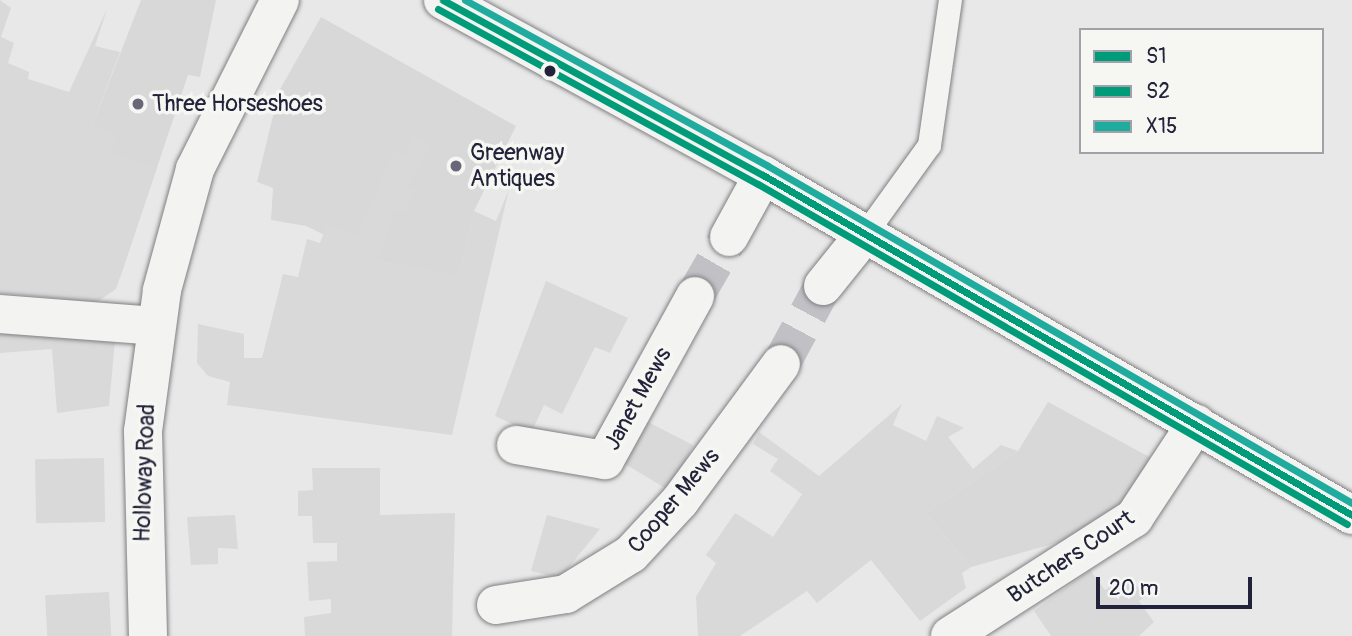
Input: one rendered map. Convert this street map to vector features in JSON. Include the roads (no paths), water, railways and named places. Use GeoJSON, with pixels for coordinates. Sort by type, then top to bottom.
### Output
{"type":"FeatureCollection","features":[{"type":"Feature","properties":{"kind":"street","name":"Holloway Road"},"geometry":{"type":"LineString","coordinates":[[148,636],[141,506],[156,326],[195,169],[280,0]]}},
{"type":"Feature","properties":{"kind":"street"},"geometry":{"type":"LineString","coordinates":[[443,0],[764,175],[1352,515]]}},
{"type":"Feature","properties":{"kind":"street"},"geometry":{"type":"LineString","coordinates":[[729,237],[764,175]]}},
{"type":"Feature","properties":{"kind":"street"},"geometry":{"type":"LineString","coordinates":[[823,286],[864,235]]}},
{"type":"Feature","properties":{"kind":"street","name":"Janet Mews"},"geometry":{"type":"LineString","coordinates":[[516,445],[605,460],[695,296]]}},
{"type":"Feature","properties":{"kind":"street"},"geometry":{"type":"LineString","coordinates":[[0,314],[156,326]]}},
{"type":"Feature","properties":{"kind":"street","name":"Cooper Mews"},"geometry":{"type":"LineString","coordinates":[[496,605],[566,594],[631,554],[680,501],[781,364]]}},
{"type":"Feature","properties":{"kind":"street","name":"Butchers Court"},"geometry":{"type":"LineString","coordinates":[[950,636],[1134,519],[1196,424]]}},
{"type":"Feature","properties":{"kind":"lane"},"geometry":{"type":"LineString","coordinates":[[864,235],[929,145],[950,0]]}},
{"type":"Feature","properties":{"kind":"tunnel"},"geometry":{"type":"LineString","coordinates":[[695,296],[729,237]]}},
{"type":"Feature","properties":{"kind":"tunnel"},"geometry":{"type":"LineString","coordinates":[[781,364],[823,286]]}},
{"type":"Feature","properties":{"kind":"place","name":"Three Horseshoes"},"geometry":{"type":"Point","coordinates":[138,104]}},
{"type":"Feature","properties":{"kind":"place","name":"Greenway Antiques"},"geometry":{"type":"Point","coordinates":[456,166]}}]}
